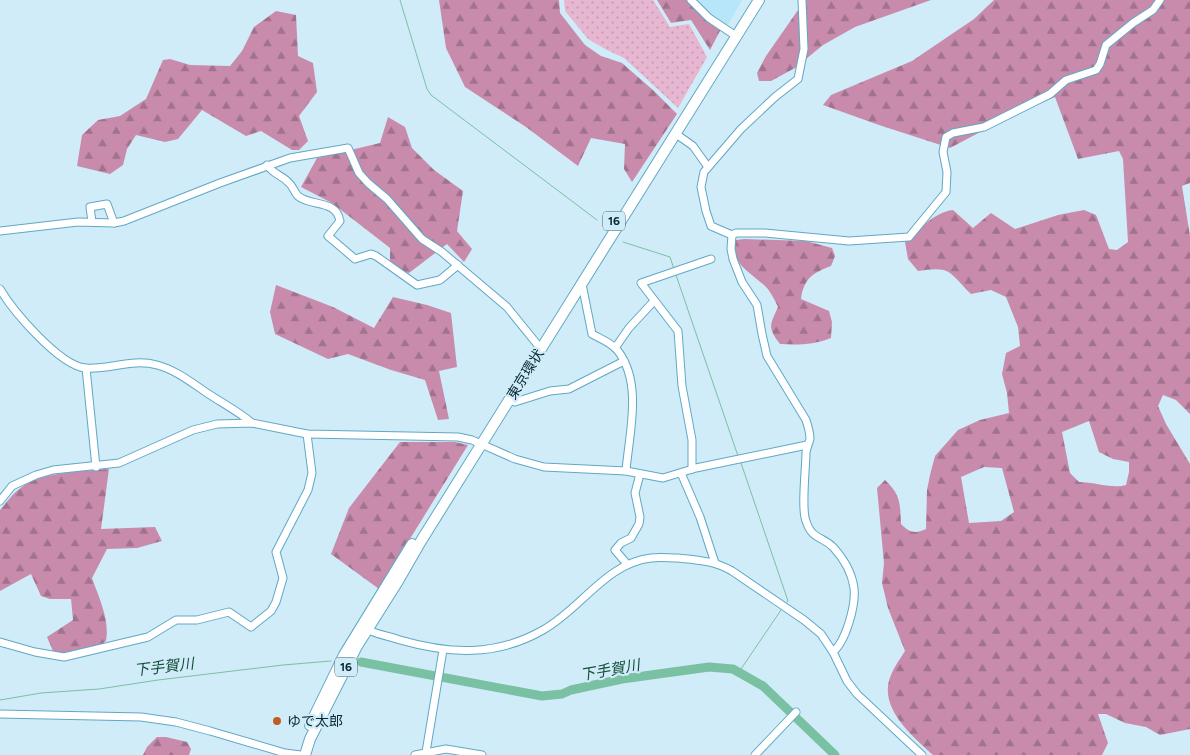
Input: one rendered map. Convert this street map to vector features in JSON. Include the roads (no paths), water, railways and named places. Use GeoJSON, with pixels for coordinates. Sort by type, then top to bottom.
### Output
{"type":"FeatureCollection","features":[{"type":"Feature","properties":{"kind":"highway","name":"東京環状"},"geometry":{"type":"LineString","coordinates":[[479,443],[510,400],[539,347],[582,284],[676,134],[734,34],[751,0]]}},
{"type":"Feature","properties":{"kind":"highway","name":"東京環状"},"geometry":{"type":"LineString","coordinates":[[299,755],[320,701],[364,628],[734,34],[759,0]]}},
{"type":"Feature","properties":{"kind":"highway","name":"東京環状"},"geometry":{"type":"LineString","coordinates":[[305,755],[310,739],[364,628]]}},
{"type":"Feature","properties":{"kind":"street"},"geometry":{"type":"LineString","coordinates":[[691,0],[709,18],[734,34]]}},
{"type":"Feature","properties":{"kind":"street"},"geometry":{"type":"LineString","coordinates":[[802,0],[804,49],[798,79],[774,97],[748,122],[708,167],[702,178],[701,187],[710,226],[732,235],[736,233],[765,232],[849,241],[909,237],[946,192],[947,172],[943,152],[946,137],[953,133],[984,127],[1050,94],[1066,80],[1096,70],[1106,45],[1133,23],[1153,10],[1160,0]]}},
{"type":"Feature","properties":{"kind":"street"},"geometry":{"type":"LineString","coordinates":[[676,134],[693,146],[708,167]]}},
{"type":"Feature","properties":{"kind":"street"},"geometry":{"type":"LineString","coordinates":[[0,231],[17,228],[124,221],[295,156],[348,148],[359,173],[368,183],[386,199],[422,239],[458,265],[507,307],[539,347]]}},
{"type":"Feature","properties":{"kind":"street"},"geometry":{"type":"LineString","coordinates":[[268,166],[272,172],[290,183],[298,196],[330,206],[340,221],[328,236],[355,260],[371,254],[376,256],[417,285],[440,280],[458,265]]}},
{"type":"Feature","properties":{"kind":"street"},"geometry":{"type":"LineString","coordinates":[[92,222],[90,207],[107,204],[114,223]]}},
{"type":"Feature","properties":{"kind":"street"},"geometry":{"type":"LineString","coordinates":[[732,235],[731,249],[733,258],[742,282],[757,305],[767,356],[806,420],[810,440],[807,445],[805,520],[815,536],[831,545],[840,556],[848,570],[854,589],[851,615],[846,632],[841,645],[833,652]]}},
{"type":"Feature","properties":{"kind":"street"},"geometry":{"type":"LineString","coordinates":[[692,469],[692,440],[682,386],[680,338],[678,331],[641,283],[711,259]]}},
{"type":"Feature","properties":{"kind":"street"},"geometry":{"type":"LineString","coordinates":[[582,284],[592,334],[615,348],[624,361],[631,385],[633,402],[626,471]]}},
{"type":"Feature","properties":{"kind":"street"},"geometry":{"type":"LineString","coordinates":[[0,289],[14,309],[64,359],[86,368],[124,363],[142,363],[158,366],[176,373],[252,422]]}},
{"type":"Feature","properties":{"kind":"street"},"geometry":{"type":"LineString","coordinates":[[615,348],[629,328],[654,301]]}},
{"type":"Feature","properties":{"kind":"street"},"geometry":{"type":"LineString","coordinates":[[510,400],[515,402],[550,391],[569,388],[624,361]]}},
{"type":"Feature","properties":{"kind":"street"},"geometry":{"type":"LineString","coordinates":[[86,368],[96,467]]}},
{"type":"Feature","properties":{"kind":"street"},"geometry":{"type":"LineString","coordinates":[[0,501],[12,486],[36,475],[53,470],[96,467],[119,463],[193,430],[218,424],[252,422],[306,434],[458,437],[479,443],[515,459],[544,467],[626,471],[663,478],[692,469],[807,445]]}},
{"type":"Feature","properties":{"kind":"street"},"geometry":{"type":"LineString","coordinates":[[0,642],[35,652],[64,657],[148,637],[176,620],[197,620],[222,612],[229,612],[252,627],[271,611],[283,578],[276,552],[308,490],[312,473],[306,434]]}},
{"type":"Feature","properties":{"kind":"street"},"geometry":{"type":"LineString","coordinates":[[681,473],[700,516],[715,563]]}},
{"type":"Feature","properties":{"kind":"street"},"geometry":{"type":"LineString","coordinates":[[627,564],[615,550],[621,543],[631,538],[639,524],[640,517],[634,493],[640,474]]}},
{"type":"Feature","properties":{"kind":"street"},"geometry":{"type":"LineString","coordinates":[[364,628],[425,647],[443,650],[471,651],[501,647],[530,637],[551,625],[564,616],[610,575],[627,564],[652,558],[698,559],[715,563],[749,582],[821,634],[856,694],[922,755]]}},
{"type":"Feature","properties":{"kind":"street"},"geometry":{"type":"LineString","coordinates":[[428,754],[437,681],[443,650]]}},
{"type":"Feature","properties":{"kind":"street"},"geometry":{"type":"LineString","coordinates":[[755,755],[796,712]]}},
{"type":"Feature","properties":{"kind":"street"},"geometry":{"type":"LineString","coordinates":[[0,714],[142,717],[185,724],[285,753],[299,755]]}},
{"type":"Feature","properties":{"kind":"street"},"geometry":{"type":"LineString","coordinates":[[415,755],[446,749],[482,755]]}},
{"type":"Feature","properties":{"kind":"waterway"},"geometry":{"type":"LineString","coordinates":[[400,0],[427,89],[431,95],[597,220]]}},
{"type":"Feature","properties":{"kind":"waterway"},"geometry":{"type":"LineString","coordinates":[[623,242],[670,257],[674,269]]}},
{"type":"Feature","properties":{"kind":"waterway"},"geometry":{"type":"LineString","coordinates":[[676,275],[738,456]]}},
{"type":"Feature","properties":{"kind":"waterway"},"geometry":{"type":"LineString","coordinates":[[741,463],[787,602]]}},
{"type":"Feature","properties":{"kind":"waterway"},"geometry":{"type":"LineString","coordinates":[[739,672],[781,610]]}},
{"type":"Feature","properties":{"kind":"waterway","name":"下手賀川"},"geometry":{"type":"LineString","coordinates":[[0,700],[41,693],[99,689],[158,680],[331,661]]}},
{"type":"Feature","properties":{"kind":"waterway","name":"下手賀川"},"geometry":{"type":"LineString","coordinates":[[361,662],[542,696],[562,694],[571,690],[622,679],[709,667],[733,669],[763,686],[835,755]]}},
{"type":"Feature","properties":{"kind":"place","name":"ゆで太郎"},"geometry":{"type":"Point","coordinates":[277,721]}}]}
